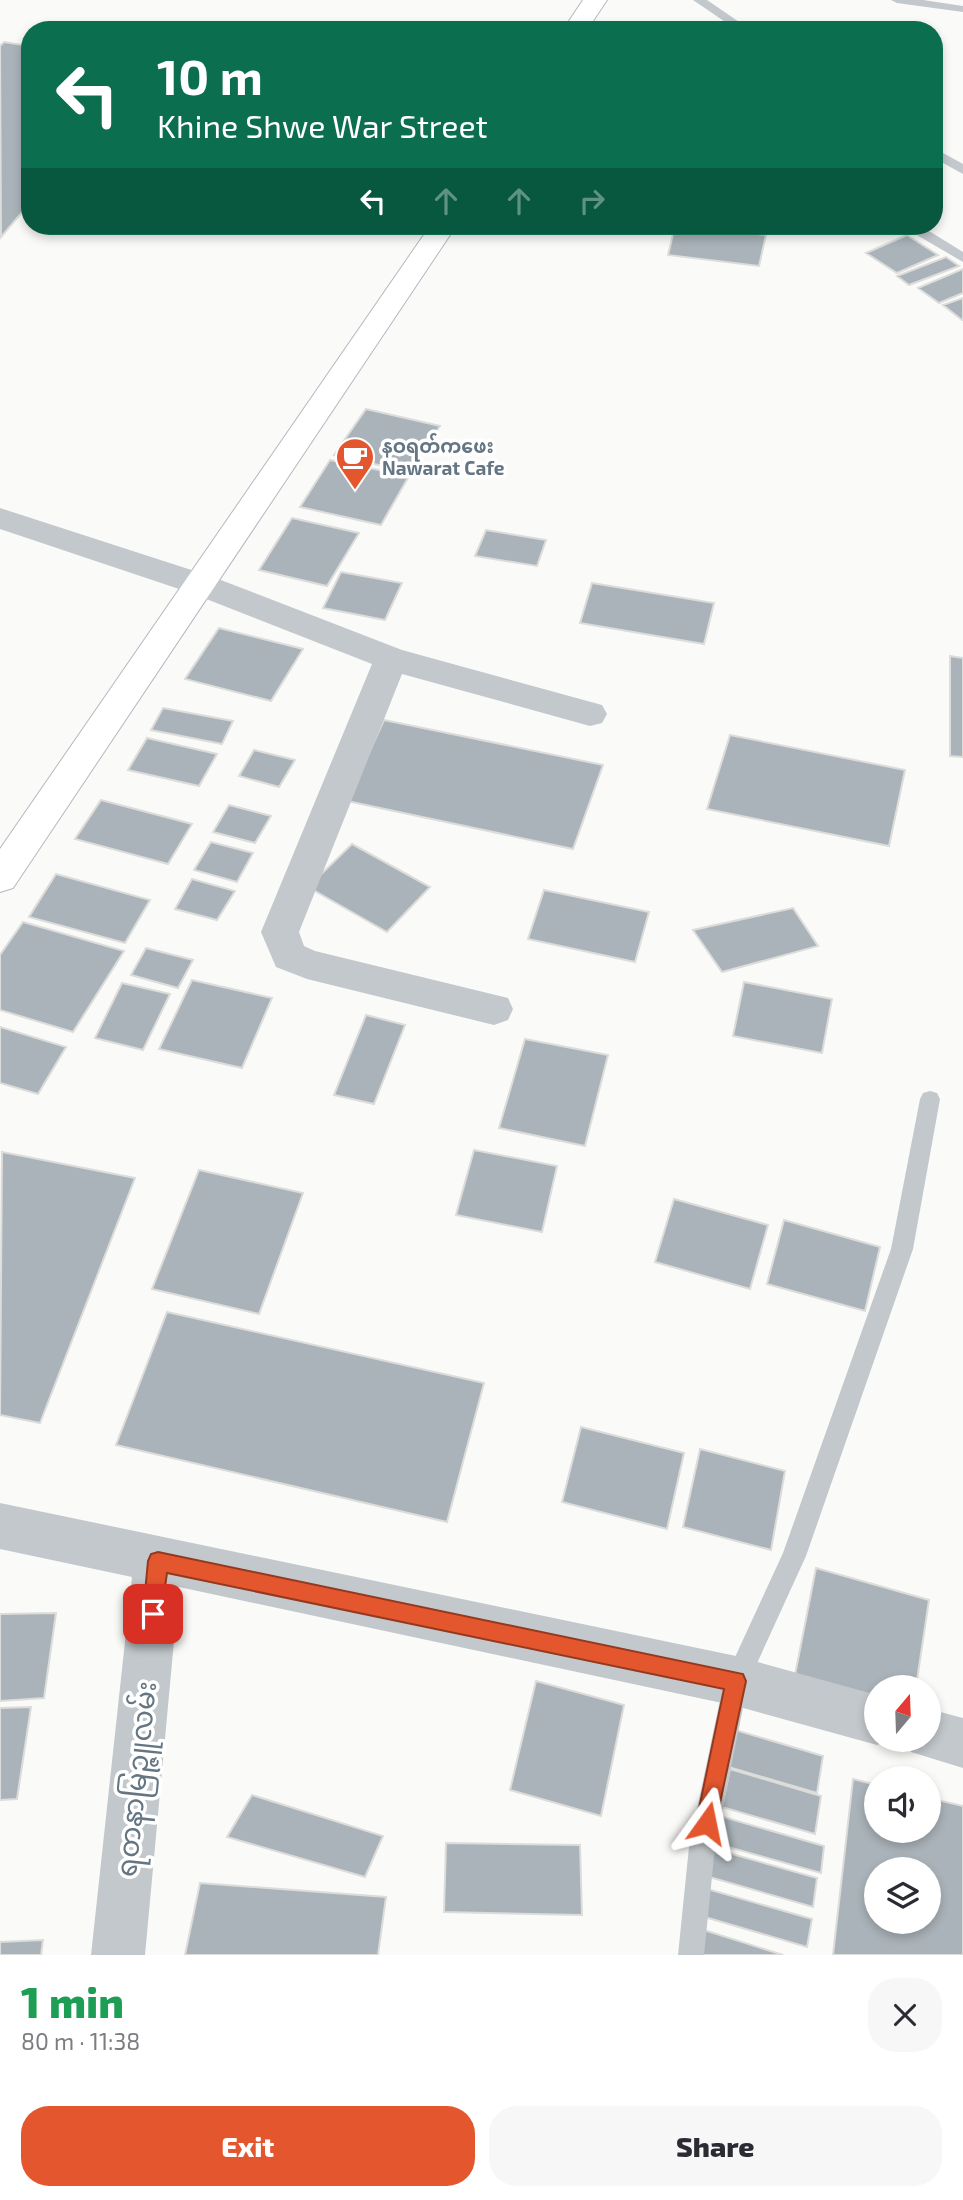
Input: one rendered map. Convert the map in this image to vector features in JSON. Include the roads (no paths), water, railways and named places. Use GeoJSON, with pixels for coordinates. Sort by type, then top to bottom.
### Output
{"type":"FeatureCollection","features":[{"type":"Feature","properties":{"kind":"street"},"geometry":{"type":"LineString","coordinates":[[581,21],[596,0]]}},
{"type":"Feature","properties":{"kind":"street"},"geometry":{"type":"LineString","coordinates":[[0,878],[202,585],[437,235]]}},
{"type":"Feature","properties":{"kind":"street"},"geometry":{"type":"LineString","coordinates":[[0,518],[202,585],[391,659],[590,714]]}},
{"type":"Feature","properties":{"kind":"street"},"geometry":{"type":"LineString","coordinates":[[391,659],[280,932],[289,956],[307,964],[494,1009]]}},
{"type":"Feature","properties":{"kind":"street"},"geometry":{"type":"LineString","coordinates":[[0,1526],[736,1681],[864,1716]]}},
{"type":"Feature","properties":{"kind":"street","name":"ရတနာမြဉ္ဇူလမ်း"},"geometry":{"type":"LineString","coordinates":[[118,1955],[158,1561]]}},
{"type":"Feature","properties":{"kind":"street"},"geometry":{"type":"LineString","coordinates":[[942,1737],[963,1743]]}},
{"type":"Feature","properties":{"kind":"lane"},"geometry":{"type":"LineString","coordinates":[[699,0],[731,21]]}},
{"type":"Feature","properties":{"kind":"lane"},"geometry":{"type":"LineString","coordinates":[[897,0],[963,9]]}},
{"type":"Feature","properties":{"kind":"lane"},"geometry":{"type":"LineString","coordinates":[[943,158],[963,170]]}},
{"type":"Feature","properties":{"kind":"lane"},"geometry":{"type":"LineString","coordinates":[[926,235],[963,258]]}},
{"type":"Feature","properties":{"kind":"lane"},"geometry":{"type":"LineString","coordinates":[[691,1955],[702,1847],[736,1681],[794,1556],[902,1249],[930,1099]]}},
{"type":"Feature","properties":{"kind":"place","name":"နဝရတ်ကဖေး Nawarat Cafe"},"geometry":{"type":"Point","coordinates":[355,491]}}]}
